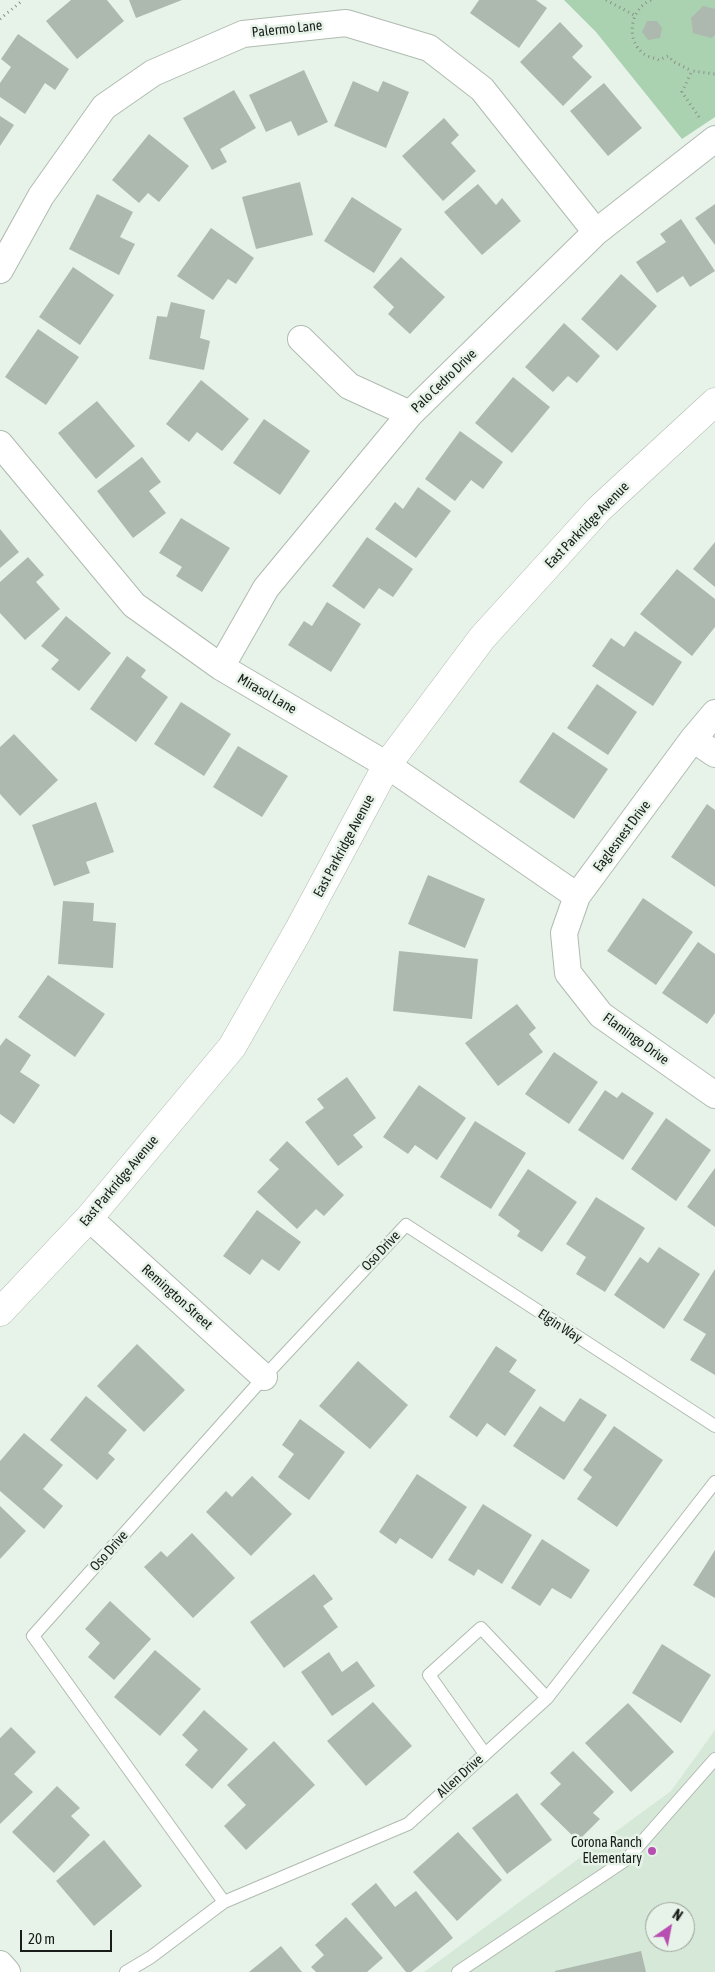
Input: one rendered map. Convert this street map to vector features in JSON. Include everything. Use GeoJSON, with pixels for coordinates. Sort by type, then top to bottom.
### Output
{"type":"FeatureCollection","features":[{"type":"Feature","properties":{"kind":"main road","name":"East Parkridge Avenue"},"geometry":{"type":"LineString","coordinates":[[0,1312],[89,1218],[232,1047],[298,931],[387,764],[482,638],[599,509],[715,402]]}},
{"type":"Feature","properties":{"kind":"street","name":"Palermo Lane"},"geometry":{"type":"LineString","coordinates":[[0,270],[41,196],[104,107],[153,73],[243,34],[346,23],[429,48],[482,89],[596,232]]}},
{"type":"Feature","properties":{"kind":"street","name":"Palo Cedro Drive"},"geometry":{"type":"LineString","coordinates":[[221,667],[266,588],[410,414],[596,232],[715,139]]}},
{"type":"Feature","properties":{"kind":"street"},"geometry":{"type":"LineString","coordinates":[[301,339],[348,386],[410,414]]}},
{"type":"Feature","properties":{"kind":"street","name":"Mirasol Lane"},"geometry":{"type":"LineString","coordinates":[[0,444],[134,605],[221,667],[387,764],[577,896]]}},
{"type":"Feature","properties":{"kind":"street","name":"Eaglesnest Drive"},"geometry":{"type":"LineString","coordinates":[[568,973],[564,933],[577,896],[693,739],[715,713]]}},
{"type":"Feature","properties":{"kind":"street"},"geometry":{"type":"LineString","coordinates":[[693,739],[715,754]]}},
{"type":"Feature","properties":{"kind":"street","name":"Flamingo Drive"},"geometry":{"type":"LineString","coordinates":[[568,973],[601,1015],[715,1095]]}},
{"type":"Feature","properties":{"kind":"street","name":"Remington Street"},"geometry":{"type":"LineString","coordinates":[[89,1218],[264,1376]]}},
{"type":"Feature","properties":{"kind":"street"},"geometry":{"type":"LineString","coordinates":[[0,1964],[7,1972]]}},
{"type":"Feature","properties":{"kind":"lane","name":"Oso Drive"},"geometry":{"type":"LineString","coordinates":[[224,1902],[33,1636],[264,1376],[406,1225]]}},
{"type":"Feature","properties":{"kind":"lane","name":"Elgin Way"},"geometry":{"type":"LineString","coordinates":[[406,1225],[715,1426]]}},
{"type":"Feature","properties":{"kind":"lane","name":"Allen Drive"},"geometry":{"type":"LineString","coordinates":[[126,1972],[151,1956],[224,1902],[408,1824],[547,1698],[715,1482]]}},
{"type":"Feature","properties":{"kind":"lane"},"geometry":{"type":"LineString","coordinates":[[485,1754],[429,1675],[481,1628],[547,1698]]}},
{"type":"Feature","properties":{"kind":"lane"},"geometry":{"type":"LineString","coordinates":[[458,1972],[627,1858],[715,1759]]}},
{"type":"Feature","properties":{"kind":"path"},"geometry":{"type":"LineString","coordinates":[[0,19],[23,0]]}},
{"type":"Feature","properties":{"kind":"path"},"geometry":{"type":"LineString","coordinates":[[606,0],[634,15]]}},
{"type":"Feature","properties":{"kind":"path"},"geometry":{"type":"LineString","coordinates":[[651,0],[642,4],[634,15],[632,34],[639,49],[645,55],[659,60],[668,56],[674,62],[692,71],[715,74]]}},
{"type":"Feature","properties":{"kind":"path"},"geometry":{"type":"LineString","coordinates":[[692,71],[682,92],[715,139]]}},
{"type":"Feature","properties":{"kind":"shaded area","name":"Corona Ranch Elementary"},"geometry":{"type":"Polygon","coordinates":[[[715,1730],[715,1972],[424,1972],[671,1791],[715,1730]]]}},
{"type":"Feature","properties":{"kind":"green space"},"geometry":{"type":"Polygon","coordinates":[[[564,0],[715,0],[715,117],[682,139],[596,32],[564,0]]]}},
{"type":"Feature","properties":{"kind":"building"},"geometry":{"type":"Polygon","coordinates":[[[71,0],[107,0],[124,21],[77,59],[46,21],[71,0]]]}},
{"type":"Feature","properties":{"kind":"building"},"geometry":{"type":"Polygon","coordinates":[[[129,0],[182,0],[136,18],[129,0]]]}},
{"type":"Feature","properties":{"kind":"building"},"geometry":{"type":"Polygon","coordinates":[[[479,0],[536,0],[547,8],[519,48],[470,13],[479,0]]]}},
{"type":"Feature","properties":{"kind":"building"},"geometry":{"type":"Polygon","coordinates":[[[703,6],[715,9],[715,35],[711,38],[693,33],[691,18],[703,6]]]}},
{"type":"Feature","properties":{"kind":"building"},"geometry":{"type":"Polygon","coordinates":[[[647,21],[657,21],[662,28],[660,38],[648,40],[642,32],[647,21]]]}},
{"type":"Feature","properties":{"kind":"building"},"geometry":{"type":"Polygon","coordinates":[[[560,22],[583,46],[572,57],[592,77],[563,106],[520,62],[560,22]]]}},
{"type":"Feature","properties":{"kind":"building"},"geometry":{"type":"Polygon","coordinates":[[[18,34],[69,69],[55,90],[45,83],[25,114],[0,97],[0,83],[11,67],[1,59],[18,34]]]}},
{"type":"Feature","properties":{"kind":"building"},"geometry":{"type":"Polygon","coordinates":[[[304,70],[328,122],[298,136],[291,121],[266,132],[249,95],[304,70]]]}},
{"type":"Feature","properties":{"kind":"building"},"geometry":{"type":"Polygon","coordinates":[[[353,81],[378,92],[383,81],[409,92],[386,148],[334,126],[353,81]]]}},
{"type":"Feature","properties":{"kind":"building"},"geometry":{"type":"Polygon","coordinates":[[[604,83],[642,128],[608,156],[570,111],[604,83]]]}},
{"type":"Feature","properties":{"kind":"building"},"geometry":{"type":"Polygon","coordinates":[[[234,90],[256,128],[220,149],[227,162],[212,170],[183,118],[234,90]]]}},
{"type":"Feature","properties":{"kind":"building"},"geometry":{"type":"Polygon","coordinates":[[[0,116],[14,125],[0,146],[0,116]]]}},
{"type":"Feature","properties":{"kind":"building"},"geometry":{"type":"Polygon","coordinates":[[[444,118],[459,135],[451,143],[476,171],[443,201],[402,156],[444,118]]]}},
{"type":"Feature","properties":{"kind":"building"},"geometry":{"type":"Polygon","coordinates":[[[149,134],[189,166],[159,202],[148,193],[139,203],[112,180],[149,134]]]}},
{"type":"Feature","properties":{"kind":"building"},"geometry":{"type":"Polygon","coordinates":[[[300,182],[313,235],[256,249],[242,197],[300,182]]]}},
{"type":"Feature","properties":{"kind":"building"},"geometry":{"type":"Polygon","coordinates":[[[478,184],[496,205],[502,198],[521,221],[482,255],[444,212],[478,184]]]}},
{"type":"Feature","properties":{"kind":"building"},"geometry":{"type":"Polygon","coordinates":[[[97,194],[133,212],[120,237],[135,244],[119,275],[69,249],[97,194]]]}},
{"type":"Feature","properties":{"kind":"building"},"geometry":{"type":"Polygon","coordinates":[[[352,197],[402,229],[374,273],[324,241],[352,197]]]}},
{"type":"Feature","properties":{"kind":"building"},"geometry":{"type":"Polygon","coordinates":[[[715,204],[715,245],[695,218],[715,204]]]}},
{"type":"Feature","properties":{"kind":"building"},"geometry":{"type":"Polygon","coordinates":[[[681,219],[715,271],[690,287],[683,276],[657,293],[636,262],[666,242],[660,234],[681,219]]]}},
{"type":"Feature","properties":{"kind":"building"},"geometry":{"type":"Polygon","coordinates":[[[211,228],[254,258],[236,284],[228,279],[213,300],[177,276],[211,228]]]}},
{"type":"Feature","properties":{"kind":"building"},"geometry":{"type":"Polygon","coordinates":[[[401,257],[445,297],[410,334],[388,314],[394,307],[373,287],[401,257]]]}},
{"type":"Feature","properties":{"kind":"building"},"geometry":{"type":"Polygon","coordinates":[[[73,267],[114,295],[80,345],[39,317],[73,267]]]}},
{"type":"Feature","properties":{"kind":"building"},"geometry":{"type":"Polygon","coordinates":[[[621,274],[657,306],[617,351],[581,319],[621,274]]]}},
{"type":"Feature","properties":{"kind":"building"},"geometry":{"type":"Polygon","coordinates":[[[171,302],[205,310],[200,338],[210,341],[204,370],[149,359],[157,316],[167,317],[171,302]]]}},
{"type":"Feature","properties":{"kind":"building"},"geometry":{"type":"Polygon","coordinates":[[[564,323],[600,356],[577,383],[568,376],[553,392],[525,367],[564,323]]]}},
{"type":"Feature","properties":{"kind":"building"},"geometry":{"type":"Polygon","coordinates":[[[38,329],[79,357],[46,405],[5,377],[38,329]]]}},
{"type":"Feature","properties":{"kind":"building"},"geometry":{"type":"Polygon","coordinates":[[[513,377],[550,407],[512,453],[475,423],[513,377]]]}},
{"type":"Feature","properties":{"kind":"building"},"geometry":{"type":"Polygon","coordinates":[[[201,380],[249,419],[222,451],[197,432],[189,442],[166,424],[201,380]]]}},
{"type":"Feature","properties":{"kind":"building"},"geometry":{"type":"Polygon","coordinates":[[[97,401],[135,446],[96,479],[58,433],[97,401]]]}},
{"type":"Feature","properties":{"kind":"building"},"geometry":{"type":"Polygon","coordinates":[[[264,419],[310,451],[280,495],[233,463],[264,419]]]}},
{"type":"Feature","properties":{"kind":"building"},"geometry":{"type":"Polygon","coordinates":[[[460,431],[503,462],[483,489],[471,480],[455,501],[425,479],[460,431]]]}},
{"type":"Feature","properties":{"kind":"building"},"geometry":{"type":"Polygon","coordinates":[[[142,457],[161,482],[149,491],[166,513],[133,538],[97,491],[142,457]]]}},
{"type":"Feature","properties":{"kind":"building"},"geometry":{"type":"Polygon","coordinates":[[[418,487],[451,511],[416,558],[375,529],[395,502],[403,509],[418,487]]]}},
{"type":"Feature","properties":{"kind":"building"},"geometry":{"type":"Polygon","coordinates":[[[181,518],[230,548],[202,592],[176,576],[182,567],[159,553],[181,518]]]}},
{"type":"Feature","properties":{"kind":"building"},"geometry":{"type":"Polygon","coordinates":[[[0,529],[19,552],[0,568],[0,529]]]}},
{"type":"Feature","properties":{"kind":"building"},"geometry":{"type":"Polygon","coordinates":[[[367,537],[413,569],[393,597],[379,588],[364,609],[332,586],[367,537]]]}},
{"type":"Feature","properties":{"kind":"building"},"geometry":{"type":"Polygon","coordinates":[[[715,542],[715,587],[693,569],[715,542]]]}},
{"type":"Feature","properties":{"kind":"building"},"geometry":{"type":"Polygon","coordinates":[[[28,557],[44,575],[36,582],[60,609],[25,640],[0,613],[0,582],[28,557]]]}},
{"type":"Feature","properties":{"kind":"building"},"geometry":{"type":"Polygon","coordinates":[[[677,569],[715,599],[715,627],[692,656],[640,614],[677,569]]]}},
{"type":"Feature","properties":{"kind":"building"},"geometry":{"type":"Polygon","coordinates":[[[327,602],[361,624],[331,672],[288,645],[304,621],[312,626],[327,602]]]}},
{"type":"Feature","properties":{"kind":"building"},"geometry":{"type":"Polygon","coordinates":[[[66,616],[111,653],[79,691],[51,669],[59,660],[41,646],[66,616]]]}},
{"type":"Feature","properties":{"kind":"building"},"geometry":{"type":"Polygon","coordinates":[[[635,631],[682,662],[653,706],[592,666],[611,638],[624,647],[635,631]]]}},
{"type":"Feature","properties":{"kind":"building"},"geometry":{"type":"Polygon","coordinates":[[[127,656],[146,670],[141,677],[168,697],[136,742],[90,709],[127,656]]]}},
{"type":"Feature","properties":{"kind":"building"},"geometry":{"type":"Polygon","coordinates":[[[597,684],[637,712],[608,755],[567,728],[597,684]]]}},
{"type":"Feature","properties":{"kind":"building"},"geometry":{"type":"Polygon","coordinates":[[[181,702],[231,734],[204,776],[154,744],[181,702]]]}},
{"type":"Feature","properties":{"kind":"building"},"geometry":{"type":"Polygon","coordinates":[[[553,732],[608,769],[574,819],[519,782],[553,732]]]}},
{"type":"Feature","properties":{"kind":"building"},"geometry":{"type":"Polygon","coordinates":[[[14,734],[58,780],[20,816],[0,794],[0,747],[14,734]]]}},
{"type":"Feature","properties":{"kind":"building"},"geometry":{"type":"Polygon","coordinates":[[[238,746],[288,776],[262,817],[213,787],[238,746]]]}},
{"type":"Feature","properties":{"kind":"building"},"geometry":{"type":"Polygon","coordinates":[[[96,802],[114,852],[86,862],[90,873],[54,886],[32,825],[96,802]]]}},
{"type":"Feature","properties":{"kind":"building"},"geometry":{"type":"Polygon","coordinates":[[[707,804],[715,810],[715,887],[671,857],[707,804]]]}},
{"type":"Feature","properties":{"kind":"building"},"geometry":{"type":"Polygon","coordinates":[[[428,875],[485,899],[465,948],[408,924],[428,875]]]}},
{"type":"Feature","properties":{"kind":"building"},"geometry":{"type":"Polygon","coordinates":[[[643,898],[693,932],[656,985],[607,951],[643,898]]]}},
{"type":"Feature","properties":{"kind":"building"},"geometry":{"type":"Polygon","coordinates":[[[63,901],[94,903],[93,921],[116,923],[113,968],[58,964],[63,901]]]}},
{"type":"Feature","properties":{"kind":"building"},"geometry":{"type":"Polygon","coordinates":[[[698,942],[715,954],[715,1013],[707,1024],[662,993],[698,942]]]}},
{"type":"Feature","properties":{"kind":"building"},"geometry":{"type":"Polygon","coordinates":[[[399,951],[478,959],[472,1019],[393,1011],[399,951]]]}},
{"type":"Feature","properties":{"kind":"building"},"geometry":{"type":"Polygon","coordinates":[[[48,975],[105,1014],[75,1057],[18,1017],[48,975]]]}},
{"type":"Feature","properties":{"kind":"building"},"geometry":{"type":"Polygon","coordinates":[[[517,1004],[536,1028],[529,1034],[543,1052],[498,1086],[465,1043],[517,1004]]]}},
{"type":"Feature","properties":{"kind":"building"},"geometry":{"type":"Polygon","coordinates":[[[6,1038],[31,1055],[20,1072],[40,1085],[14,1124],[0,1114],[0,1046],[6,1038]]]}},
{"type":"Feature","properties":{"kind":"building"},"geometry":{"type":"Polygon","coordinates":[[[554,1052],[598,1082],[569,1124],[525,1094],[554,1052]]]}},
{"type":"Feature","properties":{"kind":"building"},"geometry":{"type":"Polygon","coordinates":[[[347,1077],[376,1118],[353,1135],[363,1147],[338,1166],[305,1122],[324,1108],[317,1099],[347,1077]]]}},
{"type":"Feature","properties":{"kind":"building"},"geometry":{"type":"Polygon","coordinates":[[[419,1085],[466,1118],[437,1160],[415,1145],[408,1154],[383,1137],[419,1085]]]}},
{"type":"Feature","properties":{"kind":"building"},"geometry":{"type":"Polygon","coordinates":[[[605,1090],[617,1098],[622,1092],[654,1113],[623,1160],[578,1130],[605,1090]]]}},
{"type":"Feature","properties":{"kind":"building"},"geometry":{"type":"Polygon","coordinates":[[[666,1118],[711,1150],[676,1201],[631,1169],[666,1118]]]}},
{"type":"Feature","properties":{"kind":"building"},"geometry":{"type":"Polygon","coordinates":[[[475,1121],[526,1153],[491,1209],[440,1177],[475,1121]]]}},
{"type":"Feature","properties":{"kind":"building"},"geometry":{"type":"Polygon","coordinates":[[[287,1141],[344,1195],[324,1216],[316,1209],[297,1229],[257,1192],[279,1169],[269,1160],[287,1141]]]}},
{"type":"Feature","properties":{"kind":"building"},"geometry":{"type":"Polygon","coordinates":[[[715,1168],[715,1227],[687,1207],[715,1168]]]}},
{"type":"Feature","properties":{"kind":"building"},"geometry":{"type":"Polygon","coordinates":[[[528,1169],[577,1202],[542,1252],[517,1236],[520,1231],[498,1215],[528,1169]]]}},
{"type":"Feature","properties":{"kind":"building"},"geometry":{"type":"Polygon","coordinates":[[[596,1197],[645,1228],[605,1292],[576,1274],[586,1257],[566,1244],[596,1197]]]}},
{"type":"Feature","properties":{"kind":"building"},"geometry":{"type":"Polygon","coordinates":[[[257,1210],[301,1242],[279,1271],[262,1259],[250,1275],[223,1256],[257,1210]]]}},
{"type":"Feature","properties":{"kind":"building"},"geometry":{"type":"Polygon","coordinates":[[[659,1247],[700,1274],[664,1329],[614,1295],[640,1257],[648,1263],[659,1247]]]}},
{"type":"Feature","properties":{"kind":"building"},"geometry":{"type":"Polygon","coordinates":[[[715,1269],[715,1375],[690,1360],[706,1334],[683,1320],[715,1269]]]}},
{"type":"Feature","properties":{"kind":"building"},"geometry":{"type":"Polygon","coordinates":[[[137,1344],[185,1390],[144,1432],[97,1386],[137,1344]]]}},
{"type":"Feature","properties":{"kind":"building"},"geometry":{"type":"Polygon","coordinates":[[[496,1346],[517,1360],[509,1372],[536,1390],[505,1436],[487,1423],[477,1437],[449,1417],[496,1346]]]}},
{"type":"Feature","properties":{"kind":"building"},"geometry":{"type":"Polygon","coordinates":[[[358,1361],[408,1405],[370,1449],[319,1406],[358,1361]]]}},
{"type":"Feature","properties":{"kind":"building"},"geometry":{"type":"Polygon","coordinates":[[[86,1396],[127,1430],[108,1453],[115,1459],[97,1480],[50,1440],[86,1396]]]}},
{"type":"Feature","properties":{"kind":"building"},"geometry":{"type":"Polygon","coordinates":[[[580,1398],[607,1415],[564,1480],[513,1446],[540,1406],[564,1422],[580,1398]]]}},
{"type":"Feature","properties":{"kind":"building"},"geometry":{"type":"Polygon","coordinates":[[[300,1419],[345,1452],[309,1500],[278,1477],[294,1454],[282,1445],[300,1419]]]}},
{"type":"Feature","properties":{"kind":"building"},"geometry":{"type":"Polygon","coordinates":[[[614,1426],[663,1460],[617,1527],[577,1499],[592,1477],[583,1470],[614,1426]]]}},
{"type":"Feature","properties":{"kind":"building"},"geometry":{"type":"Polygon","coordinates":[[[24,1433],[63,1465],[43,1489],[63,1506],[44,1529],[0,1491],[0,1461],[24,1433]]]}},
{"type":"Feature","properties":{"kind":"building"},"geometry":{"type":"Polygon","coordinates":[[[417,1474],[467,1507],[432,1559],[400,1538],[396,1544],[379,1532],[417,1474]]]}},
{"type":"Feature","properties":{"kind":"building"},"geometry":{"type":"Polygon","coordinates":[[[252,1476],[292,1514],[251,1556],[206,1512],[226,1491],[232,1497],[252,1476]]]}},
{"type":"Feature","properties":{"kind":"building"},"geometry":{"type":"Polygon","coordinates":[[[483,1504],[532,1535],[502,1584],[478,1569],[474,1576],[448,1560],[483,1504]]]}},
{"type":"Feature","properties":{"kind":"building"},"geometry":{"type":"Polygon","coordinates":[[[0,1506],[26,1531],[0,1559],[0,1506]]]}},
{"type":"Feature","properties":{"kind":"building"},"geometry":{"type":"Polygon","coordinates":[[[192,1533],[235,1578],[193,1618],[144,1567],[161,1551],[167,1557],[192,1533]]]}},
{"type":"Feature","properties":{"kind":"building"},"geometry":{"type":"Polygon","coordinates":[[[542,1539],[590,1570],[571,1599],[552,1588],[540,1606],[511,1588],[542,1539]]]}},
{"type":"Feature","properties":{"kind":"building"},"geometry":{"type":"Polygon","coordinates":[[[715,1550],[715,1598],[693,1585],[715,1550]]]}},
{"type":"Feature","properties":{"kind":"building"},"geometry":{"type":"Polygon","coordinates":[[[314,1574],[333,1599],[323,1606],[338,1627],[284,1668],[250,1622],[314,1574]]]}},
{"type":"Feature","properties":{"kind":"building"},"geometry":{"type":"Polygon","coordinates":[[[110,1601],[151,1639],[114,1680],[88,1657],[100,1643],[85,1629],[110,1601]]]}},
{"type":"Feature","properties":{"kind":"building"},"geometry":{"type":"Polygon","coordinates":[[[662,1644],[711,1675],[681,1723],[632,1693],[662,1644]]]}},
{"type":"Feature","properties":{"kind":"building"},"geometry":{"type":"Polygon","coordinates":[[[155,1650],[201,1689],[160,1736],[114,1697],[155,1650]]]}},
{"type":"Feature","properties":{"kind":"building"},"geometry":{"type":"Polygon","coordinates":[[[329,1652],[342,1672],[357,1661],[375,1686],[332,1716],[301,1672],[329,1652]]]}},
{"type":"Feature","properties":{"kind":"building"},"geometry":{"type":"Polygon","coordinates":[[[373,1702],[412,1746],[366,1786],[327,1741],[373,1702]]]}},
{"type":"Feature","properties":{"kind":"building"},"geometry":{"type":"Polygon","coordinates":[[[628,1703],[674,1752],[631,1792],[585,1743],[628,1703]]]}},
{"type":"Feature","properties":{"kind":"building"},"geometry":{"type":"Polygon","coordinates":[[[204,1710],[248,1749],[212,1789],[185,1765],[198,1750],[182,1735],[204,1710]]]}},
{"type":"Feature","properties":{"kind":"building"},"geometry":{"type":"Polygon","coordinates":[[[11,1727],[36,1752],[14,1774],[33,1792],[0,1824],[0,1738],[11,1727]]]}},
{"type":"Feature","properties":{"kind":"building"},"geometry":{"type":"Polygon","coordinates":[[[274,1741],[315,1785],[246,1850],[224,1826],[246,1805],[227,1785],[274,1741]]]}},
{"type":"Feature","properties":{"kind":"building"},"geometry":{"type":"Polygon","coordinates":[[[573,1751],[614,1792],[593,1813],[600,1819],[578,1841],[540,1804],[561,1784],[550,1773],[573,1751]]]}},
{"type":"Feature","properties":{"kind":"building"},"geometry":{"type":"Polygon","coordinates":[[[57,1786],[80,1808],[71,1816],[90,1835],[54,1873],[12,1832],[57,1786]]]}},
{"type":"Feature","properties":{"kind":"building"},"geometry":{"type":"Polygon","coordinates":[[[517,1793],[552,1840],[507,1874],[472,1828],[517,1793]]]}},
{"type":"Feature","properties":{"kind":"building"},"geometry":{"type":"Polygon","coordinates":[[[458,1832],[502,1880],[457,1921],[413,1872],[458,1832]]]}},
{"type":"Feature","properties":{"kind":"building"},"geometry":{"type":"Polygon","coordinates":[[[104,1840],[142,1886],[94,1926],[56,1881],[104,1840]]]}},
{"type":"Feature","properties":{"kind":"building"},"geometry":{"type":"Polygon","coordinates":[[[376,1883],[395,1907],[416,1891],[453,1938],[411,1972],[406,1972],[351,1904],[376,1883]]]}},
{"type":"Feature","properties":{"kind":"building"},"geometry":{"type":"Polygon","coordinates":[[[346,1917],[383,1958],[367,1972],[316,1972],[311,1967],[324,1955],[315,1945],[346,1917]]]}},
{"type":"Feature","properties":{"kind":"building"},"geometry":{"type":"Polygon","coordinates":[[[281,1946],[302,1972],[249,1972],[281,1946]]]}},
{"type":"Feature","properties":{"kind":"building"},"geometry":{"type":"Polygon","coordinates":[[[641,1951],[646,1972],[555,1972],[555,1971],[641,1951]]]}},
{"type":"Feature","properties":{"kind":"place","name":"Corona Ranch Elementary"},"geometry":{"type":"Point","coordinates":[652,1851]}}]}
